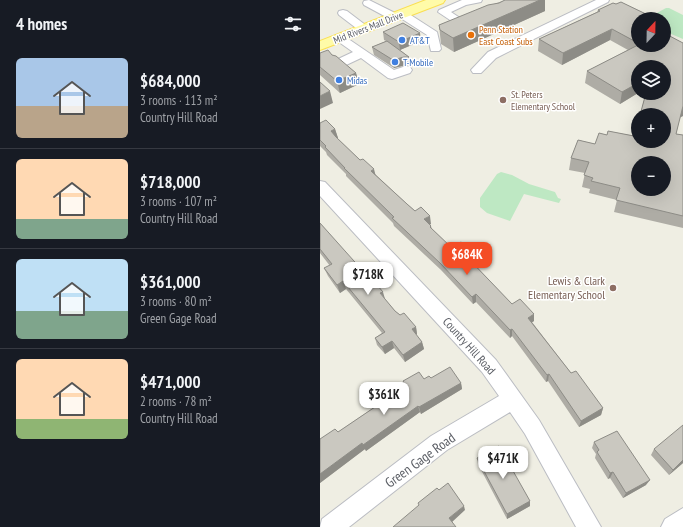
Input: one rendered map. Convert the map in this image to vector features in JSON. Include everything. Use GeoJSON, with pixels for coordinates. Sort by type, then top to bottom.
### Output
{"type":"FeatureCollection","features":[{"type":"Feature","properties":{"kind":"main road","name":"Mid Rivers Mall Drive"},"geometry":{"type":"LineString","coordinates":[[320,46],[398,16],[440,4]]}},
{"type":"Feature","properties":{"kind":"street"},"geometry":{"type":"LineString","coordinates":[[440,4],[455,9],[475,0]]}},
{"type":"Feature","properties":{"kind":"street"},"geometry":{"type":"LineString","coordinates":[[478,70],[492,55],[604,0]]}},
{"type":"Feature","properties":{"kind":"street"},"geometry":{"type":"LineString","coordinates":[[371,1],[433,34],[435,49]]}},
{"type":"Feature","properties":{"kind":"street"},"geometry":{"type":"LineString","coordinates":[[440,4],[460,22]]}},
{"type":"Feature","properties":{"kind":"street"},"geometry":{"type":"LineString","coordinates":[[343,13],[364,29]]}},
{"type":"Feature","properties":{"kind":"street"},"geometry":{"type":"LineString","coordinates":[[340,38],[392,75],[406,70]]}},
{"type":"Feature","properties":{"kind":"street"},"geometry":{"type":"LineString","coordinates":[[340,62],[362,53]]}},
{"type":"Feature","properties":{"kind":"street","name":"Country Hill Road"},"geometry":{"type":"LineString","coordinates":[[320,186],[489,366],[532,428],[589,527]]}},
{"type":"Feature","properties":{"kind":"street","name":"Green Gage Road"},"geometry":{"type":"LineString","coordinates":[[330,527],[439,443],[513,400]]}},
{"type":"Feature","properties":{"kind":"street"},"geometry":{"type":"LineString","coordinates":[[673,527],[683,520]]}},
{"type":"Feature","properties":{"kind":"green space"},"geometry":{"type":"Polygon","coordinates":[[[669,8],[683,15],[683,39],[671,34],[671,12],[659,12],[669,8]]]}},
{"type":"Feature","properties":{"kind":"green space"},"geometry":{"type":"Polygon","coordinates":[[[501,172],[512,175],[529,184],[555,192],[558,198],[561,199],[559,203],[524,194],[510,221],[487,213],[480,207],[480,198],[497,174],[501,172]]]}},
{"type":"Feature","properties":{"kind":"building"},"geometry":{"type":"Polygon","coordinates":[[[505,0],[540,0],[453,38],[440,30],[439,25],[488,5],[505,0]]]}},
{"type":"Feature","properties":{"kind":"building"},"geometry":{"type":"Polygon","coordinates":[[[621,2],[642,12],[631,12],[631,39],[612,29],[563,53],[539,39],[600,11],[598,10],[613,3],[616,4],[621,2]]]}},
{"type":"Feature","properties":{"kind":"building"},"geometry":{"type":"Polygon","coordinates":[[[403,23],[420,33],[399,42],[383,32],[403,23]]]}},
{"type":"Feature","properties":{"kind":"building"},"geometry":{"type":"Polygon","coordinates":[[[671,37],[683,43],[683,106],[676,134],[683,135],[683,216],[616,200],[620,188],[591,181],[593,178],[584,175],[589,162],[571,158],[578,140],[595,144],[599,133],[607,135],[608,131],[631,135],[631,148],[671,148],[671,108],[642,108],[644,100],[671,100],[671,60],[631,60],[631,87],[622,92],[587,71],[631,49],[631,52],[671,52],[671,37]]]}},
{"type":"Feature","properties":{"kind":"building"},"geometry":{"type":"Polygon","coordinates":[[[387,41],[409,57],[393,60],[372,47],[387,41]]]}},
{"type":"Feature","properties":{"kind":"building"},"geometry":{"type":"Polygon","coordinates":[[[328,50],[332,55],[336,56],[356,73],[337,81],[320,67],[320,53],[328,50]]]}},
{"type":"Feature","properties":{"kind":"building"},"geometry":{"type":"Polygon","coordinates":[[[320,82],[330,91],[320,96],[320,82]]]}},
{"type":"Feature","properties":{"kind":"building"},"geometry":{"type":"Polygon","coordinates":[[[326,120],[335,129],[331,131],[336,137],[360,160],[363,159],[374,169],[371,171],[415,211],[421,207],[430,216],[424,219],[431,226],[430,227],[452,248],[461,242],[472,251],[465,255],[512,304],[520,299],[534,314],[528,318],[571,373],[576,371],[603,408],[581,421],[549,374],[547,375],[512,329],[510,330],[476,294],[472,297],[440,263],[392,218],[394,217],[344,168],[325,147],[326,146],[320,140],[320,123],[326,120]]]}},
{"type":"Feature","properties":{"kind":"building"},"geometry":{"type":"Polygon","coordinates":[[[320,223],[371,280],[372,279],[383,292],[380,293],[395,311],[400,315],[404,313],[416,327],[412,329],[422,342],[403,355],[392,341],[382,347],[375,338],[385,332],[343,281],[337,285],[324,268],[332,264],[320,249],[320,223]]]}},
{"type":"Feature","properties":{"kind":"building"},"geometry":{"type":"Polygon","coordinates":[[[450,367],[461,383],[419,407],[418,406],[363,445],[362,443],[320,474],[320,439],[335,429],[338,432],[406,386],[403,381],[419,372],[424,379],[429,376],[431,378],[450,367]]]}},
{"type":"Feature","properties":{"kind":"building"},"geometry":{"type":"Polygon","coordinates":[[[683,425],[683,460],[673,470],[654,449],[683,425]]]}},
{"type":"Feature","properties":{"kind":"building"},"geometry":{"type":"Polygon","coordinates":[[[617,431],[650,480],[626,493],[613,472],[610,473],[597,452],[599,450],[594,442],[617,431]]]}},
{"type":"Feature","properties":{"kind":"building"},"geometry":{"type":"Polygon","coordinates":[[[499,446],[530,501],[507,514],[477,458],[499,446]]]}},
{"type":"Feature","properties":{"kind":"building"},"geometry":{"type":"Polygon","coordinates":[[[448,483],[464,506],[449,518],[456,527],[393,527],[419,505],[418,503],[437,488],[439,490],[448,483]]]}},
{"type":"Feature","properties":{"kind":"place","name":"Penn Station East Coast Subs"},"geometry":{"type":"Point","coordinates":[471,35]}},
{"type":"Feature","properties":{"kind":"place","name":"AT&T"},"geometry":{"type":"Point","coordinates":[402,40]}},
{"type":"Feature","properties":{"kind":"place","name":"T-Mobile"},"geometry":{"type":"Point","coordinates":[395,62]}},
{"type":"Feature","properties":{"kind":"place","name":"Midas"},"geometry":{"type":"Point","coordinates":[339,80]}},
{"type":"Feature","properties":{"kind":"place","name":"St. Peters Elementary School"},"geometry":{"type":"Point","coordinates":[503,100]}},
{"type":"Feature","properties":{"kind":"place","name":"Lewis & Clark Elementary School"},"geometry":{"type":"Point","coordinates":[613,288]}}]}
